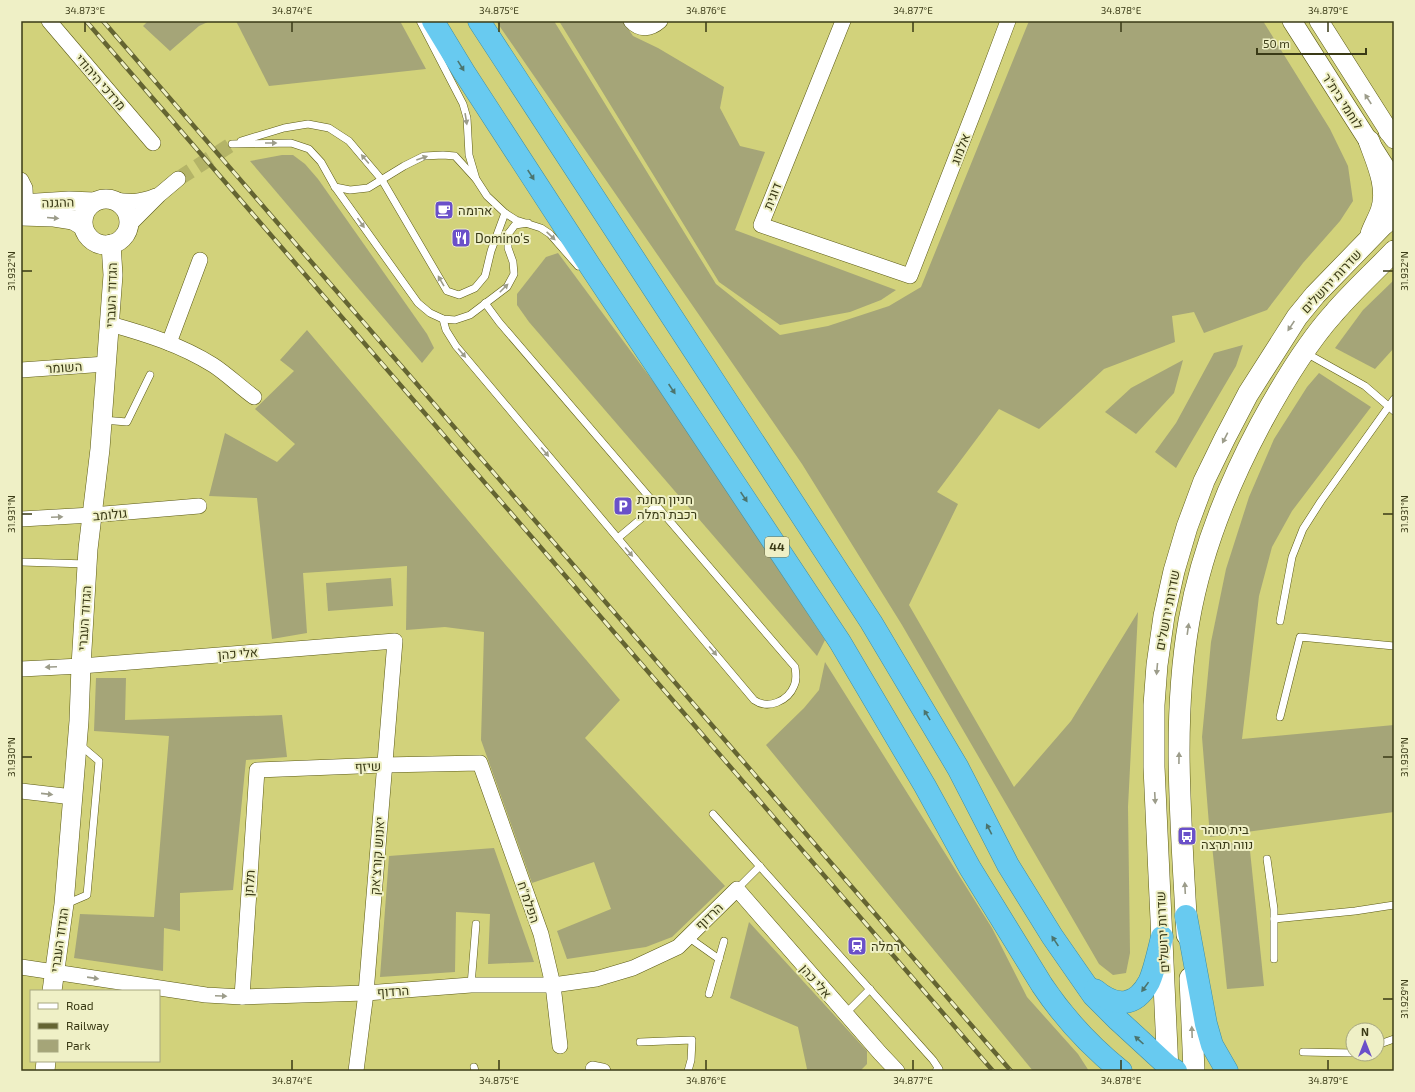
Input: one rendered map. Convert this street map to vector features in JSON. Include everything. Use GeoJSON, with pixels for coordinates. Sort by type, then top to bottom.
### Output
{"type":"FeatureCollection","features":[{"type":"Feature","properties":{"kind":"highway","name":"44"},"geometry":{"type":"LineString","coordinates":[[433,21],[655,364],[840,642],[925,786],[970,868],[1042,985],[1088,1043],[1121,1071]]}},
{"type":"Feature","properties":{"kind":"highway"},"geometry":{"type":"LineString","coordinates":[[479,21],[871,622],[958,768],[1008,865],[1078,975],[1093,995],[1171,1069]]}},
{"type":"Feature","properties":{"kind":"highway"},"geometry":{"type":"LineString","coordinates":[[1186,916],[1206,1024],[1212,1046],[1227,1071]]}},
{"type":"Feature","properties":{"kind":"highway"},"geometry":{"type":"LineString","coordinates":[[1078,975],[1101,995],[1112,1001],[1124,1002],[1133,999],[1149,982],[1162,937]]}},
{"type":"Feature","properties":{"kind":"highway"},"geometry":{"type":"LineString","coordinates":[[1058,1007],[1103,1071]]}},
{"type":"Feature","properties":{"kind":"main road"},"geometry":{"type":"LineString","coordinates":[[1350,260],[1369,237],[1381,210],[1383,197],[1381,175],[1369,141]]}},
{"type":"Feature","properties":{"kind":"main road","name":"שדרות ירושלים"},"geometry":{"type":"LineString","coordinates":[[1171,1069],[1162,937],[1154,767],[1154,705],[1157,665],[1164,616],[1174,572],[1187,527],[1204,481],[1224,438],[1248,394],[1297,317],[1315,295],[1383,225],[1394,216]]}},
{"type":"Feature","properties":{"kind":"main road","name":"שדרות ירושלים"},"geometry":{"type":"LineString","coordinates":[[1194,1071],[1179,751],[1182,668],[1189,620],[1199,578],[1227,491],[1270,406],[1318,332],[1334,312],[1394,251]]}},
{"type":"Feature","properties":{"kind":"street","name":"מרדכי היהודי"},"geometry":{"type":"LineString","coordinates":[[49,21],[153,143]]}},
{"type":"Feature","properties":{"kind":"street"},"geometry":{"type":"LineString","coordinates":[[631,21],[634,25],[644,28],[653,27],[660,21]]}},
{"type":"Feature","properties":{"kind":"street","name":"דוגית"},"geometry":{"type":"LineString","coordinates":[[843,21],[761,225],[910,276]]}},
{"type":"Feature","properties":{"kind":"street","name":"אלמוג"},"geometry":{"type":"LineString","coordinates":[[910,276],[1008,21]]}},
{"type":"Feature","properties":{"kind":"street","name":"לוחמי בית\"ר"},"geometry":{"type":"LineString","coordinates":[[1292,21],[1394,181]]}},
{"type":"Feature","properties":{"kind":"street","name":"לוחמי בית\"ר"},"geometry":{"type":"LineString","coordinates":[[1319,21],[1392,135]]}},
{"type":"Feature","properties":{"kind":"street"},"geometry":{"type":"LineString","coordinates":[[159,195],[143,201],[103,201],[89,206],[83,219],[83,226],[86,233],[90,239],[103,245],[111,244],[122,238],[128,226],[159,195],[178,179]]}},
{"type":"Feature","properties":{"kind":"street"},"geometry":{"type":"LineString","coordinates":[[21,180],[25,188],[23,210]]}},
{"type":"Feature","properties":{"kind":"street","name":"ההגנה"},"geometry":{"type":"LineString","coordinates":[[23,210],[69,201],[103,201]]}},
{"type":"Feature","properties":{"kind":"street"},"geometry":{"type":"LineString","coordinates":[[103,201],[122,206],[126,212],[128,226]]}},
{"type":"Feature","properties":{"kind":"street","name":"ההגנה"},"geometry":{"type":"LineString","coordinates":[[23,210],[73,220],[83,226]]}},
{"type":"Feature","properties":{"kind":"street","name":"הגדוד העברי"},"geometry":{"type":"LineString","coordinates":[[53,982],[64,904],[73,797],[87,564],[102,420],[114,275],[111,244]]}},
{"type":"Feature","properties":{"kind":"street"},"geometry":{"type":"LineString","coordinates":[[169,343],[200,260]]}},
{"type":"Feature","properties":{"kind":"street"},"geometry":{"type":"LineString","coordinates":[[110,324],[146,334],[181,348],[214,365],[254,397]]}},
{"type":"Feature","properties":{"kind":"street","name":"השומר"},"geometry":{"type":"LineString","coordinates":[[21,370],[106,364]]}},
{"type":"Feature","properties":{"kind":"street","name":"גולומב"},"geometry":{"type":"LineString","coordinates":[[21,519],[199,506]]}},
{"type":"Feature","properties":{"kind":"street","name":"אלי כהן"},"geometry":{"type":"LineString","coordinates":[[21,669],[81,666],[395,641]]}},
{"type":"Feature","properties":{"kind":"street","name":"יאנוש קורצ'אק"},"geometry":{"type":"LineString","coordinates":[[356,1071],[366,993],[395,641]]}},
{"type":"Feature","properties":{"kind":"street","name":"שיזף"},"geometry":{"type":"LineString","coordinates":[[257,770],[480,763]]}},
{"type":"Feature","properties":{"kind":"street","name":"הפלמ\"ח"},"geometry":{"type":"LineString","coordinates":[[480,763],[541,934],[553,985],[560,1046]]}},
{"type":"Feature","properties":{"kind":"street","name":"תלתן"},"geometry":{"type":"LineString","coordinates":[[242,997],[257,770]]}},
{"type":"Feature","properties":{"kind":"street"},"geometry":{"type":"LineString","coordinates":[[21,791],[73,797]]}},
{"type":"Feature","properties":{"kind":"street","name":"אלי כהן"},"geometry":{"type":"LineString","coordinates":[[737,889],[880,1054],[889,1068]]}},
{"type":"Feature","properties":{"kind":"street","name":"הרדוף"},"geometry":{"type":"LineString","coordinates":[[160,991],[242,997],[366,993],[470,985],[553,985],[596,979],[633,968],[678,947],[737,889]]}},
{"type":"Feature","properties":{"kind":"street","name":"הרדוף"},"geometry":{"type":"LineString","coordinates":[[21,967],[53,982],[147,990]]}},
{"type":"Feature","properties":{"kind":"lane"},"geometry":{"type":"LineString","coordinates":[[420,21],[463,104],[467,118],[469,154],[476,179]]}},
{"type":"Feature","properties":{"kind":"lane"},"geometry":{"type":"LineString","coordinates":[[505,213],[491,251],[485,276],[475,288],[459,295],[447,290],[382,180],[349,141],[329,128],[308,124],[284,128],[232,144],[291,143],[309,149],[321,162],[335,187],[418,303],[430,313],[443,319],[455,320],[470,315],[507,287],[514,274],[513,262],[508,248],[508,234],[515,225],[528,223]]}},
{"type":"Feature","properties":{"kind":"lane"},"geometry":{"type":"LineString","coordinates":[[335,187],[350,190],[368,188],[424,156],[455,156],[476,179],[487,196],[505,213],[516,220],[541,228],[550,234],[584,274]]}},
{"type":"Feature","properties":{"kind":"lane"},"geometry":{"type":"LineString","coordinates":[[598,292],[655,364]]}},
{"type":"Feature","properties":{"kind":"lane"},"geometry":{"type":"LineString","coordinates":[[443,319],[446,330],[456,346],[754,700],[765,705],[779,701],[787,695],[794,687],[796,677],[795,667],[499,322],[485,303]]}},
{"type":"Feature","properties":{"kind":"lane"},"geometry":{"type":"LineString","coordinates":[[1305,352],[1364,386],[1392,410]]}},
{"type":"Feature","properties":{"kind":"lane"},"geometry":{"type":"LineString","coordinates":[[102,420],[127,422],[150,375]]}},
{"type":"Feature","properties":{"kind":"lane"},"geometry":{"type":"LineString","coordinates":[[1280,621],[1292,557],[1303,529],[1321,501],[1392,410],[1394,399]]}},
{"type":"Feature","properties":{"kind":"lane"},"geometry":{"type":"LineString","coordinates":[[618,538],[656,506]]}},
{"type":"Feature","properties":{"kind":"lane"},"geometry":{"type":"LineString","coordinates":[[21,562],[87,564]]}},
{"type":"Feature","properties":{"kind":"lane"},"geometry":{"type":"LineString","coordinates":[[1280,717],[1300,637],[1394,646]]}},
{"type":"Feature","properties":{"kind":"lane"},"geometry":{"type":"LineString","coordinates":[[64,904],[87,895],[99,761],[77,743]]}},
{"type":"Feature","properties":{"kind":"lane"},"geometry":{"type":"LineString","coordinates":[[713,814],[933,1060],[939,1069],[936,1071]]}},
{"type":"Feature","properties":{"kind":"lane"},"geometry":{"type":"LineString","coordinates":[[1267,860],[1274,909],[1274,959]]}},
{"type":"Feature","properties":{"kind":"lane"},"geometry":{"type":"LineString","coordinates":[[737,889],[760,866]]}},
{"type":"Feature","properties":{"kind":"lane"},"geometry":{"type":"LineString","coordinates":[[1274,919],[1355,911],[1394,905]]}},
{"type":"Feature","properties":{"kind":"lane"},"geometry":{"type":"LineString","coordinates":[[470,985],[476,924]]}},
{"type":"Feature","properties":{"kind":"lane"},"geometry":{"type":"LineString","coordinates":[[688,937],[719,959]]}},
{"type":"Feature","properties":{"kind":"lane"},"geometry":{"type":"LineString","coordinates":[[709,994],[724,941]]}},
{"type":"Feature","properties":{"kind":"lane"},"geometry":{"type":"LineString","coordinates":[[845,1014],[870,989]]}},
{"type":"Feature","properties":{"kind":"lane"},"geometry":{"type":"LineString","coordinates":[[640,1042],[692,1040],[691,1060],[688,1071]]}},
{"type":"Feature","properties":{"kind":"lane"},"geometry":{"type":"LineString","coordinates":[[1303,1052],[1345,1053]]}},
{"type":"Feature","properties":{"kind":"green space"},"geometry":{"type":"Polygon","coordinates":[[[148,21],[210,21],[199,26],[170,51],[143,26],[148,21]]]}},
{"type":"Feature","properties":{"kind":"green space"},"geometry":{"type":"Polygon","coordinates":[[[236,21],[400,21],[426,69],[269,86],[236,21]]]}},
{"type":"Feature","properties":{"kind":"green space"},"geometry":{"type":"Polygon","coordinates":[[[496,21],[554,21],[716,284],[780,335],[828,326],[889,306],[921,287],[1029,21],[1263,21],[1330,129],[1348,166],[1353,201],[1340,221],[1303,263],[1267,310],[1204,333],[1194,312],[1172,316],[1175,342],[1104,369],[1039,429],[999,409],[937,492],[958,504],[909,605],[1014,787],[1071,721],[1138,612],[1128,807],[1130,953],[1126,973],[1113,975],[1099,964],[902,625],[802,464],[496,21]]]}},
{"type":"Feature","properties":{"kind":"green space"},"geometry":{"type":"Polygon","coordinates":[[[559,21],[623,21],[633,36],[658,48],[724,87],[720,108],[740,146],[765,152],[735,230],[896,290],[881,300],[850,312],[780,325],[719,282],[559,21]]]}},
{"type":"Feature","properties":{"kind":"green space"},"geometry":{"type":"Polygon","coordinates":[[[282,155],[293,155],[305,164],[318,179],[427,334],[434,348],[422,363],[250,161],[282,155]]]}},
{"type":"Feature","properties":{"kind":"green space"},"geometry":{"type":"Polygon","coordinates":[[[558,253],[664,396],[825,640],[817,656],[529,322],[517,305],[517,294],[546,257],[558,253]]]}},
{"type":"Feature","properties":{"kind":"green space"},"geometry":{"type":"Polygon","coordinates":[[[1394,280],[1394,348],[1375,369],[1335,348],[1363,310],[1394,280]]]}},
{"type":"Feature","properties":{"kind":"green space"},"geometry":{"type":"Polygon","coordinates":[[[307,330],[620,700],[585,738],[725,886],[672,937],[646,947],[567,959],[557,931],[611,909],[594,862],[532,883],[481,740],[484,632],[445,627],[406,630],[407,566],[303,573],[307,633],[272,639],[257,498],[209,496],[225,433],[277,462],[295,444],[255,409],[294,371],[280,360],[307,330]]]}},
{"type":"Feature","properties":{"kind":"green space"},"geometry":{"type":"Polygon","coordinates":[[[1243,345],[1236,366],[1176,468],[1155,452],[1176,423],[1214,353],[1243,345]]]}},
{"type":"Feature","properties":{"kind":"green space"},"geometry":{"type":"Polygon","coordinates":[[[1183,360],[1174,393],[1136,434],[1105,412],[1131,388],[1183,360]]]}},
{"type":"Feature","properties":{"kind":"green space"},"geometry":{"type":"Polygon","coordinates":[[[1319,373],[1371,407],[1292,511],[1272,547],[1259,596],[1242,739],[1394,725],[1394,812],[1210,837],[1202,737],[1211,642],[1226,569],[1249,497],[1274,439],[1307,387],[1319,373]]]}},
{"type":"Feature","properties":{"kind":"green space"},"geometry":{"type":"Polygon","coordinates":[[[391,578],[393,606],[328,611],[326,583],[391,578]]]}},
{"type":"Feature","properties":{"kind":"green space"},"geometry":{"type":"Polygon","coordinates":[[[825,662],[992,928],[1027,997],[1078,1054],[1089,1071],[1033,1071],[766,745],[804,708],[819,690],[825,662]]]}},
{"type":"Feature","properties":{"kind":"green space"},"geometry":{"type":"Polygon","coordinates":[[[96,678],[126,678],[125,720],[282,715],[287,757],[246,760],[233,890],[180,893],[180,931],[164,928],[163,971],[74,958],[80,914],[154,917],[169,736],[94,731],[96,678]]]}},
{"type":"Feature","properties":{"kind":"green space"},"geometry":{"type":"Polygon","coordinates":[[[1249,841],[1264,986],[1227,989],[1212,845],[1249,841]]]}},
{"type":"Feature","properties":{"kind":"green space"},"geometry":{"type":"Polygon","coordinates":[[[494,848],[534,962],[488,964],[490,914],[456,912],[455,972],[380,977],[389,856],[494,848]]]}},
{"type":"Feature","properties":{"kind":"green space"},"geometry":{"type":"Polygon","coordinates":[[[749,922],[867,1051],[867,1064],[860,1071],[805,1071],[807,1069],[798,1027],[730,998],[749,922]]]}},
{"type":"Feature","properties":{"kind":"tunnel"},"geometry":{"type":"LineString","coordinates":[[178,179],[232,144]]}},
{"type":"Feature","properties":{"kind":"railway"},"geometry":{"type":"LineString","coordinates":[[86,21],[993,1071]]}},
{"type":"Feature","properties":{"kind":"railway"},"geometry":{"type":"LineString","coordinates":[[103,21],[1011,1071]]}},
{"type":"Feature","properties":{"kind":"place","name":"ארומה"},"geometry":{"type":"Point","coordinates":[444,210]}},
{"type":"Feature","properties":{"kind":"place","name":"Domino's"},"geometry":{"type":"Point","coordinates":[461,238]}},
{"type":"Feature","properties":{"kind":"place","name":"חניון תחנת רכבת רמלה"},"geometry":{"type":"Point","coordinates":[623,506]}},
{"type":"Feature","properties":{"kind":"place","name":"בית סוהר נווה תרצה"},"geometry":{"type":"Point","coordinates":[1187,836]}},
{"type":"Feature","properties":{"kind":"place","name":"רמלה"},"geometry":{"type":"Point","coordinates":[857,946]}}]}
